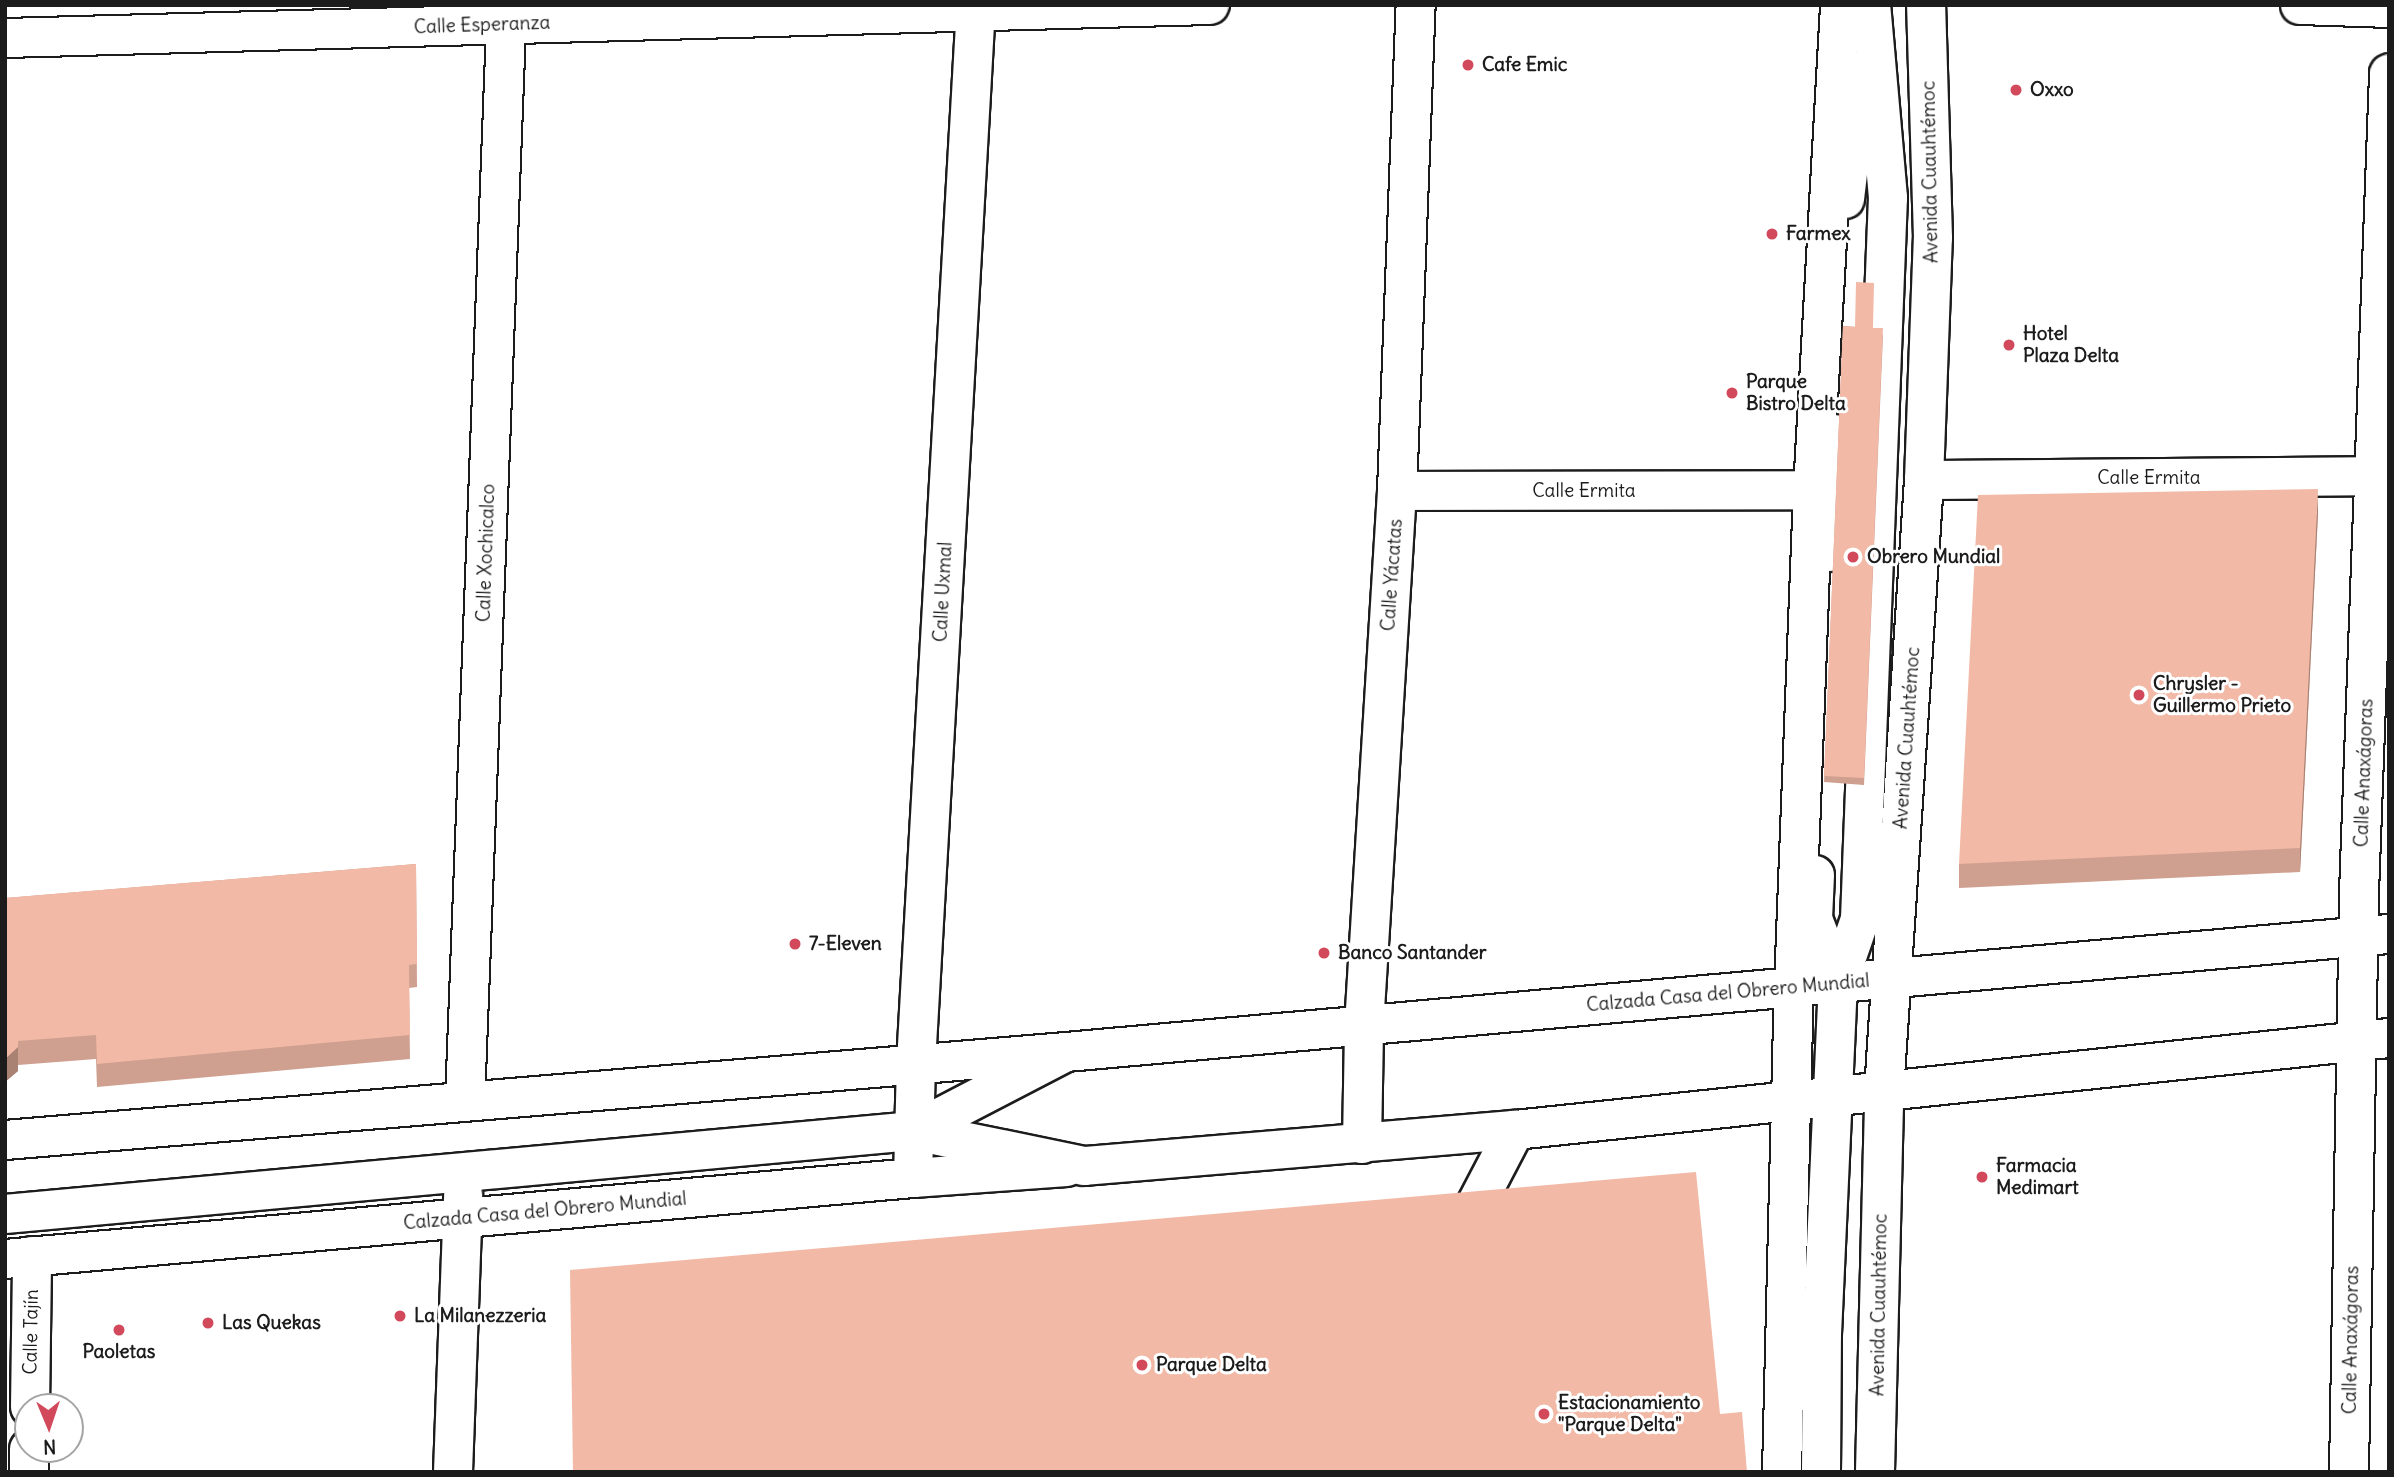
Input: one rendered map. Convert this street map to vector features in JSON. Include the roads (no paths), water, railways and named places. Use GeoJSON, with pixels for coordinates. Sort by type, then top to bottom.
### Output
{"type":"FeatureCollection","features":[{"type":"Feature","properties":{"kind":"street","name":"Calle Esperanza"},"geometry":{"type":"LineString","coordinates":[[5,38],[507,15],[1210,5]]}},
{"type":"Feature","properties":{"kind":"street","name":"Calle Yácatas"},"geometry":{"type":"LineString","coordinates":[[1362,1144],[1364,1026],[1397,491],[1416,5]]}},
{"type":"Feature","properties":{"kind":"street"},"geometry":{"type":"LineString","coordinates":[[1782,1472],[1794,987],[1813,490],[1840,5]]}},
{"type":"Feature","properties":{"kind":"street","name":"Avenida Cuauhtémoc"},"geometry":{"type":"LineString","coordinates":[[1821,1472],[1822,1334],[1838,984],[1860,919],[1888,198],[1870,5]]}},
{"type":"Feature","properties":{"kind":"street","name":"Avenida Cuauhtémoc"},"geometry":{"type":"LineString","coordinates":[[1875,1472],[1884,1091],[1924,480],[1933,238],[1926,5]]}},
{"type":"Feature","properties":{"kind":"street"},"geometry":{"type":"LineString","coordinates":[[2300,5],[2389,8]]}},
{"type":"Feature","properties":{"kind":"street","name":"Calle Uxmal"},"geometry":{"type":"LineString","coordinates":[[913,1178],[916,1063],[976,8]]}},
{"type":"Feature","properties":{"kind":"street","name":"Calle Xochicalco"},"geometry":{"type":"LineString","coordinates":[[465,1101],[507,15]]}},
{"type":"Feature","properties":{"kind":"street","name":"Calle Anaxágoras"},"geometry":{"type":"LineString","coordinates":[[2349,1472],[2373,1039],[2374,476],[2389,74]]}},
{"type":"Feature","properties":{"kind":"street","name":"Calle Ermita"},"geometry":{"type":"LineString","coordinates":[[1924,480],[2374,476]]}},
{"type":"Feature","properties":{"kind":"street","name":"Calle Ermita"},"geometry":{"type":"LineString","coordinates":[[1397,491],[1813,490]]}},
{"type":"Feature","properties":{"kind":"street","name":"Calzada Casa del Obrero Mundial"},"geometry":{"type":"LineString","coordinates":[[5,1140],[1066,1052],[2374,935]]}},
{"type":"Feature","properties":{"kind":"street","name":"Calzada Casa del Obrero Mundial"},"geometry":{"type":"LineString","coordinates":[[19,1258],[913,1178],[1515,1130],[2373,1039]]}},
{"type":"Feature","properties":{"kind":"street","name":"Calzada Casa del Obrero Mundial"},"geometry":{"type":"LineString","coordinates":[[914,1131],[1066,1052]]}},
{"type":"Feature","properties":{"kind":"street"},"geometry":{"type":"LineString","coordinates":[[1471,1214],[1515,1130]]}},
{"type":"Feature","properties":{"kind":"street","name":"Calzada Casa del Obrero Mundial"},"geometry":{"type":"LineString","coordinates":[[5,1214],[914,1131],[1084,1166]]}},
{"type":"Feature","properties":{"kind":"street"},"geometry":{"type":"LineString","coordinates":[[453,1472],[464,1172]]}},
{"type":"Feature","properties":{"kind":"street","name":"Calle Tajín"},"geometry":{"type":"LineString","coordinates":[[19,1258],[29,1393]]}},
{"type":"Feature","properties":{"kind":"place","name":"Cafe Emic"},"geometry":{"type":"Point","coordinates":[1468,65]}},
{"type":"Feature","properties":{"kind":"place","name":"Oxxo"},"geometry":{"type":"Point","coordinates":[2016,90]}},
{"type":"Feature","properties":{"kind":"place","name":"Farmex"},"geometry":{"type":"Point","coordinates":[1772,234]}},
{"type":"Feature","properties":{"kind":"place","name":"Hotel Plaza Delta"},"geometry":{"type":"Point","coordinates":[2009,345]}},
{"type":"Feature","properties":{"kind":"place","name":"Parque Bistro Delta"},"geometry":{"type":"Point","coordinates":[1732,393]}},
{"type":"Feature","properties":{"kind":"place","name":"Obrero Mundial"},"geometry":{"type":"Point","coordinates":[1853,557]}},
{"type":"Feature","properties":{"kind":"place","name":"Chrysler - Guillermo Prieto"},"geometry":{"type":"Point","coordinates":[2139,695]}},
{"type":"Feature","properties":{"kind":"place","name":"7-Eleven"},"geometry":{"type":"Point","coordinates":[795,944]}},
{"type":"Feature","properties":{"kind":"place","name":"Banco Santander"},"geometry":{"type":"Point","coordinates":[1324,953]}},
{"type":"Feature","properties":{"kind":"place","name":"Farmacia Medimart"},"geometry":{"type":"Point","coordinates":[1982,1177]}},
{"type":"Feature","properties":{"kind":"place","name":"La Milanezzeria"},"geometry":{"type":"Point","coordinates":[400,1316]}},
{"type":"Feature","properties":{"kind":"place","name":"Las Quekas"},"geometry":{"type":"Point","coordinates":[208,1323]}},
{"type":"Feature","properties":{"kind":"place","name":"Paoletas"},"geometry":{"type":"Point","coordinates":[119,1330]}},
{"type":"Feature","properties":{"kind":"place","name":"Parque Delta"},"geometry":{"type":"Point","coordinates":[1142,1365]}},
{"type":"Feature","properties":{"kind":"place","name":"Estacionamiento \"Parque Delta\""},"geometry":{"type":"Point","coordinates":[1544,1414]}}]}
